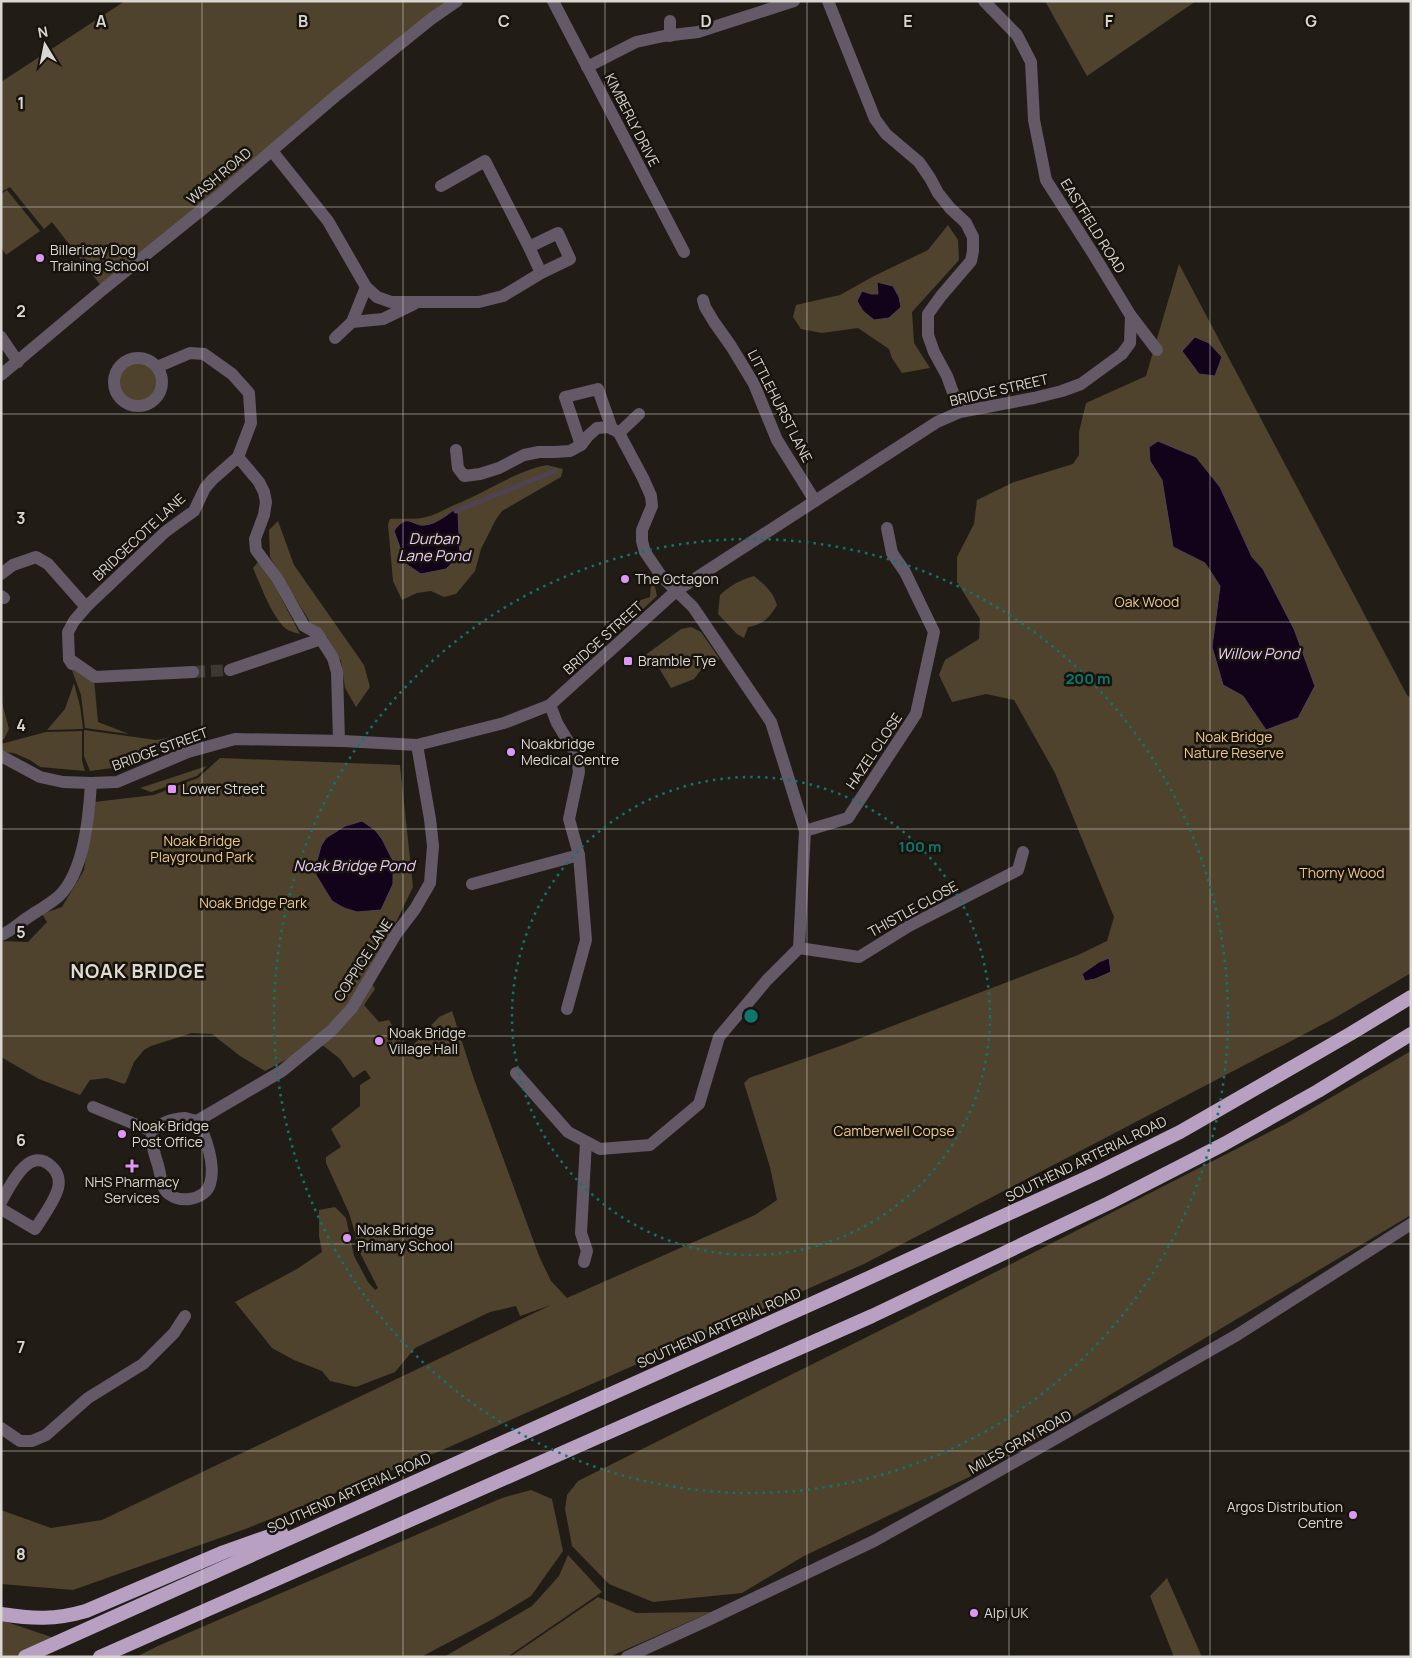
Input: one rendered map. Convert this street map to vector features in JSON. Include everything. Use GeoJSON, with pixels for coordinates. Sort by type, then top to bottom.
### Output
{"type":"FeatureCollection","features":[{"type":"Feature","properties":{"kind":"highway","name":"SOUTHEND ARTERIAL ROAD"},"geometry":{"type":"LineString","coordinates":[[24,1657],[846,1288],[1097,1173],[1180,1132],[1411,997]]}},
{"type":"Feature","properties":{"kind":"highway"},"geometry":{"type":"LineString","coordinates":[[100,1657],[880,1312],[1109,1203],[1224,1144],[1318,1091],[1411,1034]]}},
{"type":"Feature","properties":{"kind":"highway"},"geometry":{"type":"LineString","coordinates":[[1,1614],[29,1618],[70,1616],[86,1611],[224,1552],[377,1499]]}},
{"type":"Feature","properties":{"kind":"street","name":"WASH ROAD"},"geometry":{"type":"LineString","coordinates":[[1,375],[220,195],[338,94],[431,19],[457,1]]}},
{"type":"Feature","properties":{"kind":"street","name":"KIMBERLY DRIVE"},"geometry":{"type":"LineString","coordinates":[[554,1],[684,252]]}},
{"type":"Feature","properties":{"kind":"street"},"geometry":{"type":"LineString","coordinates":[[587,67],[636,42],[698,32],[794,1]]}},
{"type":"Feature","properties":{"kind":"street"},"geometry":{"type":"LineString","coordinates":[[828,1],[875,119],[886,134],[919,162],[938,193],[966,223],[973,237],[971,261],[928,314],[928,334],[934,352],[947,376],[960,412]]}},
{"type":"Feature","properties":{"kind":"street","name":"EASTFIELD ROAD"},"geometry":{"type":"LineString","coordinates":[[984,1],[1017,35],[1031,62],[1034,120],[1046,180],[1131,316]]}},
{"type":"Feature","properties":{"kind":"street"},"geometry":{"type":"LineString","coordinates":[[670,21],[670,36]]}},
{"type":"Feature","properties":{"kind":"street"},"geometry":{"type":"LineString","coordinates":[[272,151],[328,221],[366,287],[377,297],[391,302],[480,302],[502,296],[541,273],[570,259],[558,233],[529,247]]}},
{"type":"Feature","properties":{"kind":"street"},"geometry":{"type":"LineString","coordinates":[[441,186],[485,161],[541,273]]}},
{"type":"Feature","properties":{"kind":"street"},"geometry":{"type":"LineString","coordinates":[[335,338],[352,322],[366,287]]}},
{"type":"Feature","properties":{"kind":"street","name":"LITTLEHURST LANE"},"geometry":{"type":"LineString","coordinates":[[703,300],[714,322],[754,384],[777,440],[815,501]]}},
{"type":"Feature","properties":{"kind":"street"},"geometry":{"type":"LineString","coordinates":[[352,322],[383,319],[416,303]]}},
{"type":"Feature","properties":{"kind":"street"},"geometry":{"type":"LineString","coordinates":[[1131,316],[1157,350]]}},
{"type":"Feature","properties":{"kind":"street","name":"BRIDGE STREET"},"geometry":{"type":"LineString","coordinates":[[1,756],[40,776],[63,782],[117,782],[188,752],[235,739],[417,745],[504,723],[550,705],[676,592],[936,422],[960,412],[1034,398],[1081,384],[1122,354],[1130,343],[1131,316]]}},
{"type":"Feature","properties":{"kind":"street"},"geometry":{"type":"LineString","coordinates":[[1,337],[18,362]]}},
{"type":"Feature","properties":{"kind":"street"},"geometry":{"type":"LineString","coordinates":[[157,367],[190,352],[204,354],[232,374],[249,392],[251,423],[238,457],[259,482],[266,502],[264,515],[255,539],[256,550],[277,578],[304,626],[318,633],[333,658],[337,672],[339,741]]}},
{"type":"Feature","properties":{"kind":"street"},"geometry":{"type":"LineString","coordinates":[[516,1073],[568,1132],[586,1142],[600,1149],[650,1145],[699,1104],[719,1037],[767,980],[799,948],[805,831],[770,722],[693,607],[662,577],[645,552],[642,530],[652,506],[651,496],[616,431],[598,389],[565,397],[581,445]]}},
{"type":"Feature","properties":{"kind":"street"},"geometry":{"type":"LineString","coordinates":[[616,431],[639,414]]}},
{"type":"Feature","properties":{"kind":"street"},"geometry":{"type":"LineString","coordinates":[[456,450],[458,468],[464,476],[480,474],[499,468],[524,455],[539,452],[570,451],[581,445],[597,428],[610,427],[616,431]]}},
{"type":"Feature","properties":{"kind":"street","name":"BRIDGECOTE LANE"},"geometry":{"type":"LineString","coordinates":[[193,672],[95,677],[70,661],[68,632],[74,621],[86,607],[165,532],[194,511],[205,488],[238,457]]}},
{"type":"Feature","properties":{"kind":"street","name":"HAZEL CLOSE"},"geometry":{"type":"LineString","coordinates":[[805,831],[848,818],[916,714],[934,632],[904,572],[892,553],[887,528]]}},
{"type":"Feature","properties":{"kind":"street"},"geometry":{"type":"LineString","coordinates":[[1,574],[13,565],[36,556],[48,564],[86,607]]}},
{"type":"Feature","properties":{"kind":"street"},"geometry":{"type":"LineString","coordinates":[[230,670],[321,638]]}},
{"type":"Feature","properties":{"kind":"street"},"geometry":{"type":"LineString","coordinates":[[550,705],[557,723],[577,756],[579,772],[569,819],[579,855],[586,940],[567,1009]]}},
{"type":"Feature","properties":{"kind":"street","name":"COPPICE LANE"},"geometry":{"type":"LineString","coordinates":[[196,1121],[260,1082],[282,1071],[331,1031],[352,1008],[396,934],[415,909],[430,883],[433,846],[417,745]]}},
{"type":"Feature","properties":{"kind":"street"},"geometry":{"type":"LineString","coordinates":[[1,935],[8,933],[60,896],[72,876],[81,853],[87,827],[91,783]]}},
{"type":"Feature","properties":{"kind":"street","name":"THISTLE CLOSE"},"geometry":{"type":"LineString","coordinates":[[799,948],[858,956],[909,926],[1018,870],[1023,852]]}},
{"type":"Feature","properties":{"kind":"street"},"geometry":{"type":"LineString","coordinates":[[472,884],[579,855]]}},
{"type":"Feature","properties":{"kind":"street"},"geometry":{"type":"LineString","coordinates":[[93,1107],[152,1131]]}},
{"type":"Feature","properties":{"kind":"street"},"geometry":{"type":"LineString","coordinates":[[185,1118],[196,1121],[201,1129],[212,1167],[210,1185],[202,1195],[186,1200],[172,1196],[165,1190],[151,1141],[152,1131],[161,1123],[173,1119],[185,1118]]}},
{"type":"Feature","properties":{"kind":"street"},"geometry":{"type":"LineString","coordinates":[[584,1262],[587,1251],[581,1233],[586,1142]]}},
{"type":"Feature","properties":{"kind":"street"},"geometry":{"type":"LineString","coordinates":[[1,1202],[12,1182],[29,1163],[36,1160],[45,1161],[53,1167],[58,1177],[58,1189],[35,1229],[1,1209]]}},
{"type":"Feature","properties":{"kind":"street","name":"MILES GRAY ROAD"},"geometry":{"type":"LineString","coordinates":[[628,1657],[874,1540],[956,1495],[1237,1335],[1411,1224]]}},
{"type":"Feature","properties":{"kind":"street"},"geometry":{"type":"LineString","coordinates":[[1,1428],[20,1441],[32,1441],[46,1435],[88,1398],[143,1364],[174,1333],[185,1316]]}},
{"type":"Feature","properties":{"kind":"green space"},"geometry":{"type":"Polygon","coordinates":[[[125,1],[461,1],[102,287],[52,222],[44,229],[10,187],[1,192],[1,82],[125,1]]]}},
{"type":"Feature","properties":{"kind":"green space"},"geometry":{"type":"Polygon","coordinates":[[[1045,1],[1196,1],[1087,76],[1045,1]]]}},
{"type":"Feature","properties":{"kind":"green space"},"geometry":{"type":"Polygon","coordinates":[[[7,190],[40,231],[6,255],[1,247],[1,194],[7,190]]]}},
{"type":"Feature","properties":{"kind":"green space"},"geometry":{"type":"Polygon","coordinates":[[[948,225],[958,240],[959,260],[912,312],[914,343],[930,368],[902,373],[892,358],[889,349],[858,328],[822,333],[801,329],[793,317],[796,305],[840,295],[928,250],[948,225]]]}},
{"type":"Feature","properties":{"kind":"green space","name":"Noak Bridge Nature Reserve"},"geometry":{"type":"Polygon","coordinates":[[[1179,264],[1407,695],[1411,698],[1411,973],[1333,1019],[864,1264],[440,1451],[248,1528],[73,1590],[1,1584],[1,1510],[51,1528],[102,1520],[551,1305],[520,1316],[516,1306],[490,1312],[415,1348],[395,1372],[356,1387],[330,1381],[322,1371],[294,1360],[272,1348],[235,1302],[297,1269],[322,1252],[319,1236],[319,1210],[335,1207],[346,1218],[354,1256],[368,1282],[375,1290],[378,1288],[357,1247],[349,1213],[326,1163],[326,1157],[341,1147],[331,1129],[360,1106],[360,1085],[371,1078],[365,1070],[353,1078],[340,1059],[316,1040],[306,1049],[265,1071],[240,1056],[212,1034],[192,1033],[144,1050],[134,1062],[124,1084],[107,1078],[90,1080],[80,1095],[39,1079],[1,1057],[1,941],[28,942],[47,922],[42,914],[62,907],[84,870],[94,802],[154,795],[198,778],[220,758],[400,765],[413,887],[369,978],[375,989],[364,1005],[379,1022],[389,1020],[407,1052],[439,1017],[452,1011],[474,1079],[539,1256],[551,1281],[567,1298],[755,1215],[777,1200],[770,1167],[744,1083],[749,1078],[840,1046],[1078,955],[1107,941],[1114,917],[1055,773],[1014,700],[986,694],[952,702],[939,675],[945,660],[979,639],[980,619],[957,582],[957,557],[974,524],[977,500],[1014,482],[1073,464],[1079,455],[1079,432],[1086,403],[1146,376],[1179,264]]]}},
{"type":"Feature","properties":{"kind":"green space"},"geometry":{"type":"Polygon","coordinates":[[[133,358],[143,358],[152,362],[158,368],[161,373],[161,391],[152,402],[143,406],[133,406],[124,402],[118,396],[114,387],[114,377],[118,368],[124,362],[133,358]]]}},
{"type":"Feature","properties":{"kind":"green space"},"geometry":{"type":"Polygon","coordinates":[[[547,465],[563,469],[561,477],[502,511],[481,549],[475,571],[456,594],[444,597],[431,591],[417,593],[402,600],[393,581],[388,524],[390,519],[417,518],[433,515],[523,472],[547,465]]]}},
{"type":"Feature","properties":{"kind":"green space"},"geometry":{"type":"Polygon","coordinates":[[[278,521],[294,565],[364,665],[370,687],[356,707],[345,688],[341,661],[327,637],[310,622],[270,557],[269,530],[278,521]]]}},
{"type":"Feature","properties":{"kind":"green space"},"geometry":{"type":"Polygon","coordinates":[[[258,562],[270,577],[300,634],[283,626],[273,611],[253,568],[258,562]]]}},
{"type":"Feature","properties":{"kind":"green space"},"geometry":{"type":"Polygon","coordinates":[[[648,573],[654,582],[657,596],[628,623],[632,614],[632,606],[638,601],[650,597],[651,585],[648,573]]]}},
{"type":"Feature","properties":{"kind":"green space"},"geometry":{"type":"Polygon","coordinates":[[[754,576],[768,589],[777,605],[766,620],[748,627],[744,638],[737,634],[718,614],[720,595],[736,583],[754,576]]]}},
{"type":"Feature","properties":{"kind":"green space"},"geometry":{"type":"Polygon","coordinates":[[[691,627],[701,632],[719,658],[717,664],[707,662],[694,679],[671,688],[656,663],[644,656],[681,629],[691,627]]]}},
{"type":"Feature","properties":{"kind":"green space"},"geometry":{"type":"Polygon","coordinates":[[[69,662],[94,679],[98,722],[129,734],[85,728],[81,695],[69,662]]]}},
{"type":"Feature","properties":{"kind":"green space"},"geometry":{"type":"Polygon","coordinates":[[[74,683],[83,729],[47,730],[65,709],[74,683]]]}},
{"type":"Feature","properties":{"kind":"green space"},"geometry":{"type":"Polygon","coordinates":[[[1,699],[9,729],[4,739],[1,740],[1,699]]]}},
{"type":"Feature","properties":{"kind":"green space"},"geometry":{"type":"Polygon","coordinates":[[[84,730],[156,740],[204,732],[127,766],[90,771],[84,756],[84,730]]]}},
{"type":"Feature","properties":{"kind":"green space"},"geometry":{"type":"Polygon","coordinates":[[[82,731],[82,761],[85,771],[40,767],[14,753],[1,752],[1,744],[46,732],[82,731]]]}},
{"type":"Feature","properties":{"kind":"green space"},"geometry":{"type":"Polygon","coordinates":[[[207,766],[197,776],[151,792],[140,788],[207,766]]]}},
{"type":"Feature","properties":{"kind":"green space"},"geometry":{"type":"Polygon","coordinates":[[[1411,1051],[1411,1215],[986,1469],[804,1556],[742,1593],[653,1602],[609,1584],[572,1546],[565,1509],[567,1495],[578,1481],[933,1304],[1287,1123],[1411,1051]]]}},
{"type":"Feature","properties":{"kind":"green space"},"geometry":{"type":"Polygon","coordinates":[[[531,1490],[552,1499],[563,1551],[531,1596],[493,1619],[421,1657],[136,1657],[502,1498],[531,1490]]]}},
{"type":"Feature","properties":{"kind":"green space"},"geometry":{"type":"Polygon","coordinates":[[[568,1555],[602,1592],[507,1657],[444,1657],[532,1606],[559,1576],[568,1555]]]}},
{"type":"Feature","properties":{"kind":"green space"},"geometry":{"type":"Polygon","coordinates":[[[1167,1578],[1202,1657],[1174,1657],[1150,1596],[1167,1578]]]}},
{"type":"Feature","properties":{"kind":"green space"},"geometry":{"type":"Polygon","coordinates":[[[598,1597],[636,1613],[711,1612],[609,1657],[510,1657],[598,1597]]]}},
{"type":"Feature","properties":{"kind":"green space"},"geometry":{"type":"Polygon","coordinates":[[[1,1620],[60,1640],[18,1657],[1,1657],[1,1620]]]}},
{"type":"Feature","properties":{"kind":"water"},"geometry":{"type":"Polygon","coordinates":[[[877,282],[893,286],[899,297],[901,307],[889,318],[874,320],[863,311],[857,301],[862,291],[878,294],[877,282]]]}},
{"type":"Feature","properties":{"kind":"water"},"geometry":{"type":"Polygon","coordinates":[[[1195,337],[1209,343],[1222,357],[1215,376],[1199,374],[1182,351],[1195,337]]]}},
{"type":"Feature","properties":{"kind":"water","name":"Willow Pond"},"geometry":{"type":"Polygon","coordinates":[[[1158,441],[1196,457],[1220,487],[1252,557],[1263,569],[1294,629],[1315,686],[1298,718],[1266,730],[1243,696],[1223,685],[1212,647],[1220,586],[1205,563],[1173,547],[1162,480],[1150,461],[1149,447],[1158,441]]]}},
{"type":"Feature","properties":{"kind":"water","name":"Durban Lane Pond"},"geometry":{"type":"Polygon","coordinates":[[[454,510],[458,513],[460,555],[446,569],[421,574],[406,564],[394,531],[399,525],[407,521],[421,525],[433,523],[454,510]]]}},
{"type":"Feature","properties":{"kind":"water","name":"Noak Bridge Pond"},"geometry":{"type":"Polygon","coordinates":[[[362,821],[375,830],[382,839],[393,861],[393,884],[381,910],[357,912],[344,908],[332,901],[316,875],[321,846],[326,838],[345,826],[362,821]]]}},
{"type":"Feature","properties":{"kind":"water"},"geometry":{"type":"Polygon","coordinates":[[[1109,958],[1111,972],[1085,981],[1082,974],[1099,962],[1109,958]]]}},
{"type":"Feature","properties":{"kind":"waterway"},"geometry":{"type":"LineString","coordinates":[[456,511],[555,471]]}},
{"type":"Feature","properties":{"kind":"tunnel"},"geometry":{"type":"LineString","coordinates":[[193,672],[230,670]]}},
{"type":"Feature","properties":{"kind":"place","name":"Billericay Dog Training School"},"geometry":{"type":"Point","coordinates":[40,258]}},
{"type":"Feature","properties":{"kind":"place","name":"The Octagon"},"geometry":{"type":"Point","coordinates":[625,579]}},
{"type":"Feature","properties":{"kind":"place","name":"Bramble Tye"},"geometry":{"type":"Point","coordinates":[628,661]}},
{"type":"Feature","properties":{"kind":"place","name":"Noakbridge Medical Centre"},"geometry":{"type":"Point","coordinates":[511,752]}},
{"type":"Feature","properties":{"kind":"place","name":"Lower Street"},"geometry":{"type":"Point","coordinates":[172,789]}},
{"type":"Feature","properties":{"kind":"place","name":"Noak Bridge Village Hall"},"geometry":{"type":"Point","coordinates":[379,1041]}},
{"type":"Feature","properties":{"kind":"place","name":"Noak Bridge Post Office"},"geometry":{"type":"Point","coordinates":[122,1134]}},
{"type":"Feature","properties":{"kind":"place","name":"NHS Pharmacy Services"},"geometry":{"type":"Point","coordinates":[132,1166]}},
{"type":"Feature","properties":{"kind":"place","name":"Noak Bridge Primary School"},"geometry":{"type":"Point","coordinates":[347,1238]}},
{"type":"Feature","properties":{"kind":"place","name":"Argos Distribution Centre"},"geometry":{"type":"Point","coordinates":[1353,1515]}},
{"type":"Feature","properties":{"kind":"place","name":"Alpi UK"},"geometry":{"type":"Point","coordinates":[974,1613]}},
{"type":"Feature","properties":{"kind":"district","name":"NOAK BRIDGE"},"geometry":{"type":"Point","coordinates":[138,971]}},
{"type":"Feature","properties":{"kind":"park label","name":"Oak Wood"},"geometry":{"type":"Point","coordinates":[1147,602]}},
{"type":"Feature","properties":{"kind":"park label","name":"Noak Bridge Playground Park"},"geometry":{"type":"Point","coordinates":[202,850]}},
{"type":"Feature","properties":{"kind":"park label","name":"Thorny Wood"},"geometry":{"type":"Point","coordinates":[1342,873]}},
{"type":"Feature","properties":{"kind":"park label","name":"Noak Bridge Park"},"geometry":{"type":"Point","coordinates":[253,903]}},
{"type":"Feature","properties":{"kind":"park label","name":"Camberwell Copse"},"geometry":{"type":"Point","coordinates":[894,1131]}}]}
